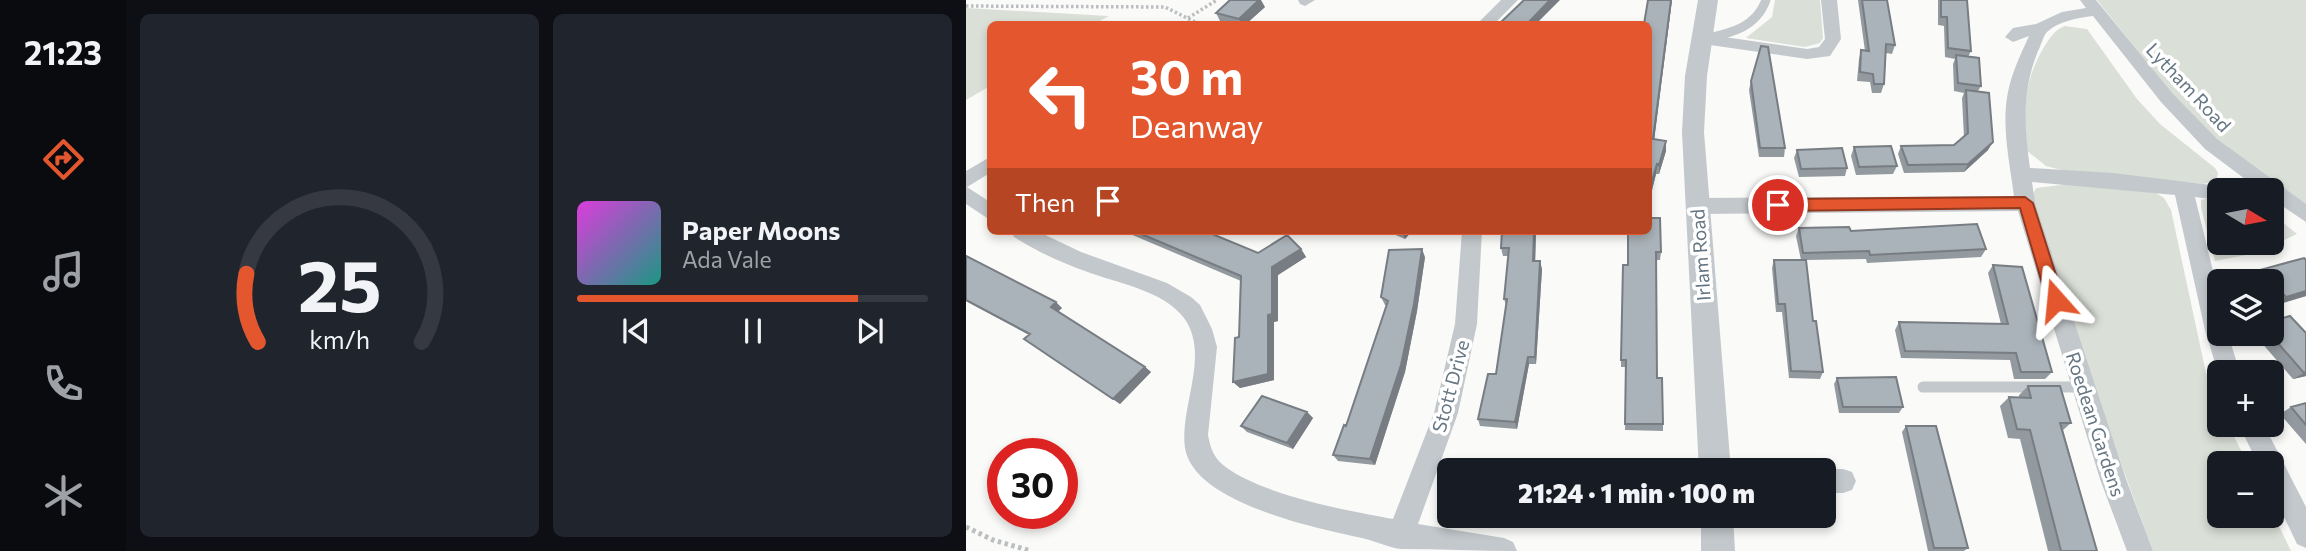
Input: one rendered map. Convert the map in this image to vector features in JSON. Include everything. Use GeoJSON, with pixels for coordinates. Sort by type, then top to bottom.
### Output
{"type":"FeatureCollection","features":[{"type":"Feature","properties":{"kind":"street"},"geometry":{"type":"LineString","coordinates":[[1488,21],[1510,0]]}},
{"type":"Feature","properties":{"kind":"street","name":"Irlam Road"},"geometry":{"type":"LineString","coordinates":[[1708,0],[1695,87],[1696,206],[1714,458]]}},
{"type":"Feature","properties":{"kind":"street"},"geometry":{"type":"LineString","coordinates":[[1703,39],[1807,54],[1824,52],[1833,39],[1829,0]]}},
{"type":"Feature","properties":{"kind":"street"},"geometry":{"type":"LineString","coordinates":[[2013,37],[2019,32],[2040,29],[2091,6]]}},
{"type":"Feature","properties":{"kind":"street","name":"Lytham Road"},"geometry":{"type":"LineString","coordinates":[[2091,6],[2167,98],[2211,144],[2256,178]]}},
{"type":"Feature","properties":{"kind":"street","name":"Roedean Gardens"},"geometry":{"type":"LineString","coordinates":[[2040,29],[2025,63],[2016,94],[2016,134],[2025,203],[2113,479],[2140,551]]}},
{"type":"Feature","properties":{"kind":"street"},"geometry":{"type":"LineString","coordinates":[[966,180],[987,166]]}},
{"type":"Feature","properties":{"kind":"street"},"geometry":{"type":"LineString","coordinates":[[2020,174],[2113,180],[2207,192]]}},
{"type":"Feature","properties":{"kind":"street"},"geometry":{"type":"LineString","coordinates":[[2185,190],[2225,360]]}},
{"type":"Feature","properties":{"kind":"street"},"geometry":{"type":"LineString","coordinates":[[966,194],[987,210]]}},
{"type":"Feature","properties":{"kind":"street","name":"Lytham Road"},"geometry":{"type":"LineString","coordinates":[[2284,199],[2306,214]]}},
{"type":"Feature","properties":{"kind":"street"},"geometry":{"type":"LineString","coordinates":[[1696,206],[2025,203]]}},
{"type":"Feature","properties":{"kind":"street"},"geometry":{"type":"LineString","coordinates":[[1029,235],[1091,265],[1180,300],[1193,313],[1203,339],[1207,365],[1198,427],[1198,452],[1206,467],[1231,484],[1308,513],[1400,536],[1504,551]]}},
{"type":"Feature","properties":{"kind":"street","name":"Stott Drive"},"geometry":{"type":"LineString","coordinates":[[1400,536],[1446,413],[1466,324],[1472,235]]}},
{"type":"Feature","properties":{"kind":"street"},"geometry":{"type":"LineString","coordinates":[[2284,491],[2306,535]]}},
{"type":"Feature","properties":{"kind":"street"},"geometry":{"type":"LineString","coordinates":[[1717,528],[1718,551]]}},
{"type":"Feature","properties":{"kind":"lane"},"geometry":{"type":"LineString","coordinates":[[1703,39],[1738,31],[1760,14],[1766,0]]}},
{"type":"Feature","properties":{"kind":"lane"},"geometry":{"type":"LineString","coordinates":[[1923,387],[2084,387]]}},
{"type":"Feature","properties":{"kind":"path"},"geometry":{"type":"LineString","coordinates":[[1187,19],[1217,0]]}},
{"type":"Feature","properties":{"kind":"path"},"geometry":{"type":"LineString","coordinates":[[966,6],[1153,7],[1165,8],[1192,21]]}},
{"type":"Feature","properties":{"kind":"path"},"geometry":{"type":"LineString","coordinates":[[966,527],[993,540],[1031,551]]}},
{"type":"Feature","properties":{"kind":"shaded area"},"geometry":{"type":"Polygon","coordinates":[[[1775,0],[1820,0],[1823,38],[1820,43],[1805,47],[1746,38],[1772,17],[1775,0]]]}},
{"type":"Feature","properties":{"kind":"shaded area"},"geometry":{"type":"Polygon","coordinates":[[[2097,0],[2306,0],[2306,209],[2284,193],[2284,178],[2264,178],[2218,144],[2172,94],[2097,0]]]}},
{"type":"Feature","properties":{"kind":"shaded area"},"geometry":{"type":"Polygon","coordinates":[[[966,8],[1109,16],[1100,21],[987,21],[987,88],[966,100],[966,8]]]}},
{"type":"Feature","properties":{"kind":"shaded area"},"geometry":{"type":"Polygon","coordinates":[[[2065,26],[2087,29],[2137,99],[2160,124],[2215,168],[2217,178],[2207,178],[2207,183],[2203,184],[2065,171],[2046,166],[2026,150],[2025,108],[2029,83],[2038,57],[2056,31],[2065,26]]]}},
{"type":"Feature","properties":{"kind":"shaded area"},"geometry":{"type":"Polygon","coordinates":[[[2078,183],[2153,191],[2164,198],[2171,210],[2207,376],[2207,437],[2234,437],[2241,451],[2207,451],[2207,528],[2280,528],[2291,551],[2153,551],[2112,439],[2032,196],[2036,188],[2078,183]]]}},
{"type":"Feature","properties":{"kind":"shaded area"},"geometry":{"type":"Polygon","coordinates":[[[2207,198],[2207,231],[2201,208],[2201,200],[2207,198]]]}},
{"type":"Feature","properties":{"kind":"shaded area"},"geometry":{"type":"Polygon","coordinates":[[[2284,224],[2297,234],[2284,240],[2284,224]]]}},
{"type":"Feature","properties":{"kind":"shaded area"},"geometry":{"type":"Polygon","coordinates":[[[2214,256],[2241,256],[2215,261],[2214,256]]]}},
{"type":"Feature","properties":{"kind":"building"},"geometry":{"type":"Polygon","coordinates":[[[1230,0],[1259,0],[1239,19],[1216,13],[1230,0]]]}},
{"type":"Feature","properties":{"kind":"building"},"geometry":{"type":"Polygon","coordinates":[[[1524,0],[1550,0],[1530,21],[1502,21],[1524,0]]]}},
{"type":"Feature","properties":{"kind":"building"},"geometry":{"type":"Polygon","coordinates":[[[1648,0],[1671,0],[1653,139],[1666,141],[1652,181],[1652,21],[1644,21],[1648,0]]]}},
{"type":"Feature","properties":{"kind":"building"},"geometry":{"type":"Polygon","coordinates":[[[1862,0],[1887,0],[1895,45],[1886,44],[1884,84],[1874,84],[1873,74],[1860,72],[1861,50],[1869,51],[1862,0]]]}},
{"type":"Feature","properties":{"kind":"building"},"geometry":{"type":"Polygon","coordinates":[[[1941,0],[1967,0],[1971,51],[1948,48],[1947,17],[1941,17],[1941,0]]]}},
{"type":"Feature","properties":{"kind":"building"},"geometry":{"type":"Polygon","coordinates":[[[1761,46],[1768,47],[1785,148],[1760,148],[1751,81],[1761,46]]]}},
{"type":"Feature","properties":{"kind":"building"},"geometry":{"type":"Polygon","coordinates":[[[1956,55],[1979,58],[1981,86],[1958,83],[1956,55]]]}},
{"type":"Feature","properties":{"kind":"building"},"geometry":{"type":"Polygon","coordinates":[[[1966,90],[1989,93],[1993,142],[1968,164],[1908,165],[1901,146],[1954,145],[1968,133],[1966,90]]]}},
{"type":"Feature","properties":{"kind":"building"},"geometry":{"type":"Polygon","coordinates":[[[1891,146],[1897,166],[1859,167],[1854,147],[1891,146]]]}},
{"type":"Feature","properties":{"kind":"building"},"geometry":{"type":"Polygon","coordinates":[[[1842,148],[1847,168],[1801,169],[1797,150],[1842,148]]]}},
{"type":"Feature","properties":{"kind":"building"},"geometry":{"type":"Polygon","coordinates":[[[1652,218],[1660,218],[1661,252],[1656,252],[1657,378],[1662,378],[1663,424],[1625,424],[1626,360],[1621,360],[1623,265],[1628,265],[1628,235],[1652,235],[1652,218]]]}},
{"type":"Feature","properties":{"kind":"building"},"geometry":{"type":"Polygon","coordinates":[[[1977,224],[1986,249],[1870,255],[1869,251],[1803,253],[1799,228],[1849,227],[1851,231],[1977,224]]]}},
{"type":"Feature","properties":{"kind":"building"},"geometry":{"type":"Polygon","coordinates":[[[1144,235],[1215,235],[1258,253],[1287,235],[1301,249],[1272,267],[1272,314],[1268,315],[1268,374],[1233,382],[1235,338],[1239,337],[1241,276],[1144,235]]]}},
{"type":"Feature","properties":{"kind":"building"},"geometry":{"type":"Polygon","coordinates":[[[1502,235],[1534,235],[1533,261],[1540,261],[1535,357],[1528,357],[1515,422],[1478,419],[1488,374],[1496,374],[1507,299],[1504,299],[1509,248],[1501,248],[1502,235]]]}},
{"type":"Feature","properties":{"kind":"building"},"geometry":{"type":"Polygon","coordinates":[[[1422,249],[1401,365],[1370,459],[1333,455],[1344,425],[1346,426],[1388,301],[1381,297],[1389,250],[1422,249]]]}},
{"type":"Feature","properties":{"kind":"building"},"geometry":{"type":"Polygon","coordinates":[[[966,256],[1056,302],[1051,307],[1145,367],[1113,399],[1024,339],[1030,334],[966,300],[966,256]]]}},
{"type":"Feature","properties":{"kind":"building"},"geometry":{"type":"Polygon","coordinates":[[[2304,258],[2306,291],[2286,297],[2284,269],[2264,269],[2304,258]]]}},
{"type":"Feature","properties":{"kind":"building"},"geometry":{"type":"Polygon","coordinates":[[[1774,260],[1806,260],[1813,321],[1816,321],[1823,372],[1791,371],[1785,304],[1778,304],[1774,260]]]}},
{"type":"Feature","properties":{"kind":"building"},"geometry":{"type":"Polygon","coordinates":[[[1993,265],[2022,267],[2052,372],[2021,372],[2016,353],[1905,351],[1899,322],[2008,324],[1993,265]]]}},
{"type":"Feature","properties":{"kind":"building"},"geometry":{"type":"Polygon","coordinates":[[[2290,316],[2306,333],[2304,373],[2280,346],[2284,346],[2284,318],[2290,316]]]}},
{"type":"Feature","properties":{"kind":"building"},"geometry":{"type":"Polygon","coordinates":[[[1896,377],[1903,407],[1843,407],[1837,378],[1896,377]]]}},
{"type":"Feature","properties":{"kind":"building"},"geometry":{"type":"Polygon","coordinates":[[[2028,386],[2060,386],[2071,423],[2060,423],[2097,551],[2061,551],[2030,430],[2017,429],[2009,397],[2031,398],[2028,386]]]}},
{"type":"Feature","properties":{"kind":"building"},"geometry":{"type":"Polygon","coordinates":[[[1262,396],[1307,412],[1287,443],[1241,426],[1262,396]]]}},
{"type":"Feature","properties":{"kind":"building"},"geometry":{"type":"Polygon","coordinates":[[[2306,403],[2306,425],[2291,407],[2306,403]]]}},
{"type":"Feature","properties":{"kind":"building"},"geometry":{"type":"Polygon","coordinates":[[[1906,426],[1936,426],[1968,548],[1934,548],[1906,426]]]}},
{"type":"Feature","properties":{"kind":"route"},"geometry":{"type":"LineString","coordinates":[[1778,205],[2025,203],[2056,300]]}}]}
